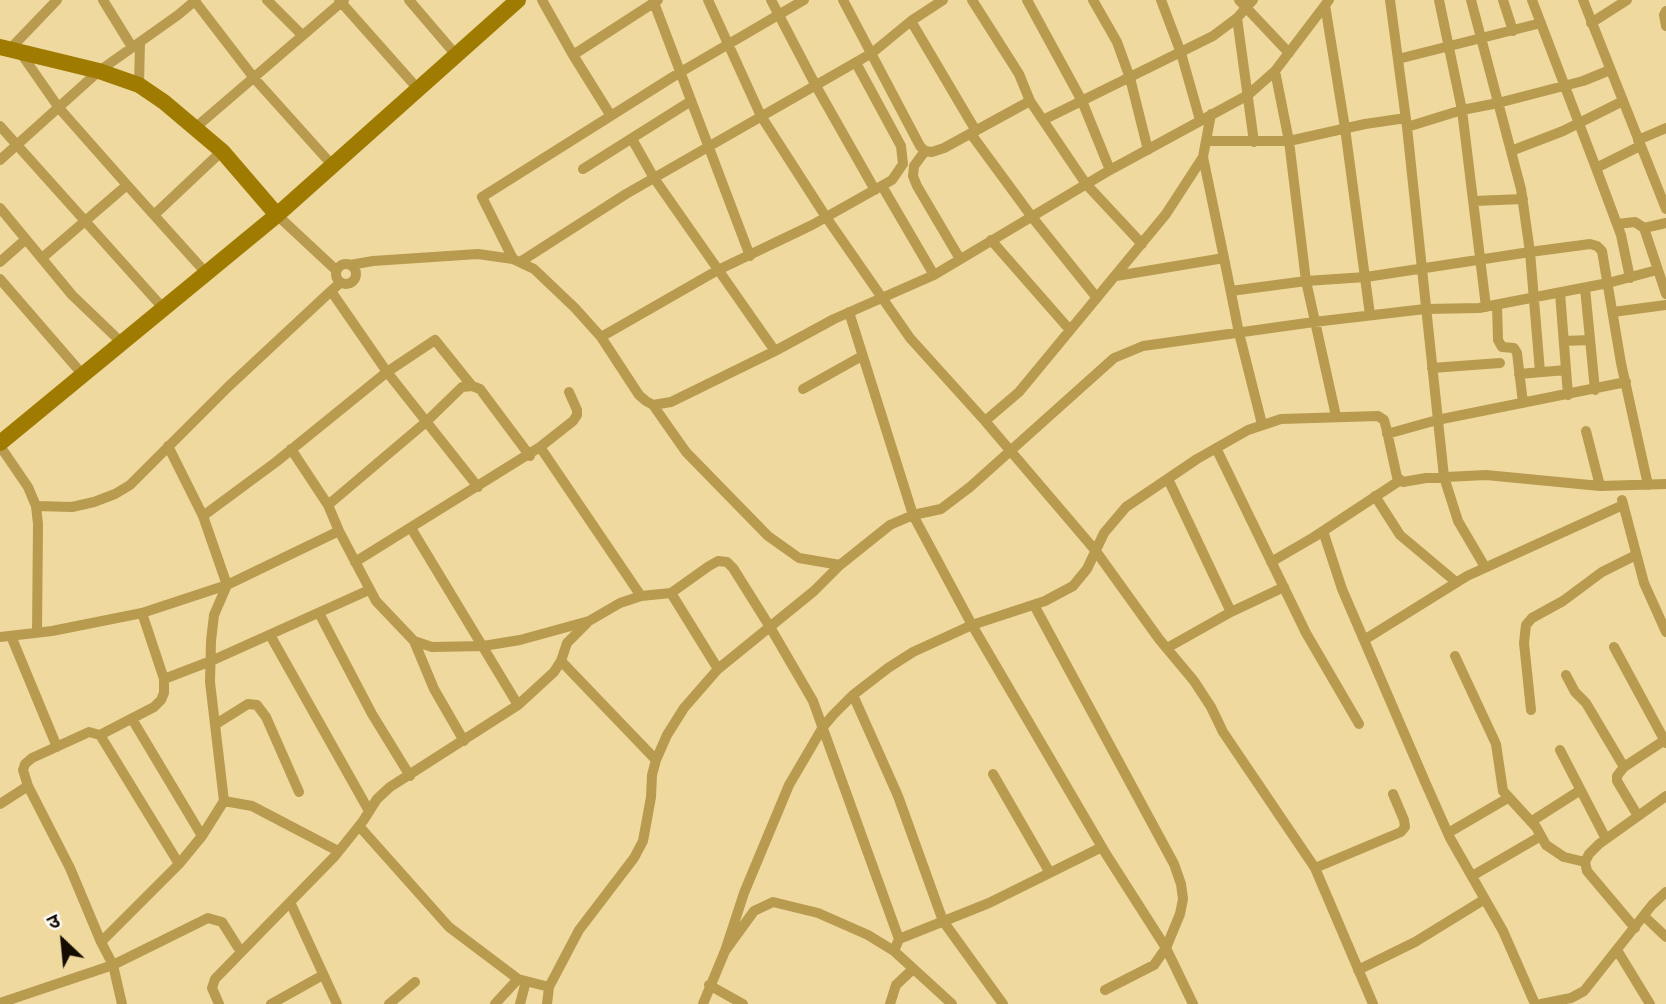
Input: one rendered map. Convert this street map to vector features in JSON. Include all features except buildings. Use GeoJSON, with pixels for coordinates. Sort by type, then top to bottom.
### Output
{"type":"FeatureCollection","features":[{"type":"Feature","properties":{"kind":"street"},"geometry":{"type":"LineString","coordinates":[[10,49],[57,0]]}},
{"type":"Feature","properties":{"kind":"street"},"geometry":{"type":"LineString","coordinates":[[103,0],[136,45],[139,85]]}},
{"type":"Feature","properties":{"kind":"street"},"geometry":{"type":"LineString","coordinates":[[0,160],[99,71],[195,0],[254,78],[333,166]]}},
{"type":"Feature","properties":{"kind":"street"},"geometry":{"type":"LineString","coordinates":[[267,0],[302,36]]}},
{"type":"Feature","properties":{"kind":"street"},"geometry":{"type":"LineString","coordinates":[[409,0],[456,55]]}},
{"type":"Feature","properties":{"kind":"street"},"geometry":{"type":"LineString","coordinates":[[37,632],[36,506],[28,487],[4,463],[1,441],[277,215],[518,0]]}},
{"type":"Feature","properties":{"kind":"street"},"geometry":{"type":"LineString","coordinates":[[542,0],[611,116]]}},
{"type":"Feature","properties":{"kind":"street"},"geometry":{"type":"LineString","coordinates":[[708,0],[761,116],[826,217],[910,338],[1012,451],[1095,550],[1128,598],[1194,681],[1223,732],[1314,868],[1373,1004]]}},
{"type":"Feature","properties":{"kind":"street"},"geometry":{"type":"LineString","coordinates":[[771,0],[816,86],[934,275]]}},
{"type":"Feature","properties":{"kind":"street"},"geometry":{"type":"LineString","coordinates":[[516,261],[482,197],[679,73],[804,0]]}},
{"type":"Feature","properties":{"kind":"street"},"geometry":{"type":"LineString","coordinates":[[843,0],[925,151],[944,148],[1031,101]]}},
{"type":"Feature","properties":{"kind":"street"},"geometry":{"type":"LineString","coordinates":[[516,261],[654,178],[856,63],[943,0]]}},
{"type":"Feature","properties":{"kind":"street"},"geometry":{"type":"LineString","coordinates":[[972,0],[1019,74],[1043,121],[1086,184],[1142,244]]}},
{"type":"Feature","properties":{"kind":"street"},"geometry":{"type":"LineString","coordinates":[[1027,0],[1082,101],[1110,170]]}},
{"type":"Feature","properties":{"kind":"street"},"geometry":{"type":"LineString","coordinates":[[1093,0],[1117,42],[1130,78],[1148,150]]}},
{"type":"Feature","properties":{"kind":"street"},"geometry":{"type":"LineString","coordinates":[[1161,0],[1181,52],[1200,120]]}},
{"type":"Feature","properties":{"kind":"street"},"geometry":{"type":"LineString","coordinates":[[1390,0],[1423,267],[1425,309],[1444,477],[1458,521],[1485,567]]}},
{"type":"Feature","properties":{"kind":"street"},"geometry":{"type":"LineString","coordinates":[[1439,0],[1462,110],[1480,260],[1498,340],[1502,346],[1514,348],[1523,403]]}},
{"type":"Feature","properties":{"kind":"street"},"geometry":{"type":"LineString","coordinates":[[1471,0],[1523,199],[1540,372]]}},
{"type":"Feature","properties":{"kind":"street"},"geometry":{"type":"LineString","coordinates":[[1503,0],[1513,32]]}},
{"type":"Feature","properties":{"kind":"street"},"geometry":{"type":"LineString","coordinates":[[1532,0],[1617,224],[1630,278]]}},
{"type":"Feature","properties":{"kind":"street"},"geometry":{"type":"LineString","coordinates":[[1583,0],[1666,209]]}},
{"type":"Feature","properties":{"kind":"street"},"geometry":{"type":"LineString","coordinates":[[1591,23],[1627,0]]}},
{"type":"Feature","properties":{"kind":"street"},"geometry":{"type":"LineString","coordinates":[[195,128],[342,1],[418,89]]}},
{"type":"Feature","properties":{"kind":"street"},"geometry":{"type":"LineString","coordinates":[[573,55],[655,1],[679,73],[750,256]]}},
{"type":"Feature","properties":{"kind":"street"},"geometry":{"type":"LineString","coordinates":[[653,405],[671,402],[849,312],[934,275],[1110,170],[1248,95],[1275,71],[1327,2]]}},
{"type":"Feature","properties":{"kind":"street"},"geometry":{"type":"LineString","coordinates":[[1327,2],[1370,315]]}},
{"type":"Feature","properties":{"kind":"street"},"geometry":{"type":"LineString","coordinates":[[1043,121],[1213,36],[1237,18],[1246,3],[1289,53]]}},
{"type":"Feature","properties":{"kind":"street"},"geometry":{"type":"LineString","coordinates":[[1666,11],[1666,26]]}},
{"type":"Feature","properties":{"kind":"street"},"geometry":{"type":"LineString","coordinates":[[1237,18],[1254,142]]}},
{"type":"Feature","properties":{"kind":"street"},"geometry":{"type":"LineString","coordinates":[[911,21],[974,132],[1032,217],[1097,298]]}},
{"type":"Feature","properties":{"kind":"street"},"geometry":{"type":"LineString","coordinates":[[1398,59],[1541,23]]}},
{"type":"Feature","properties":{"kind":"street"},"geometry":{"type":"LineString","coordinates":[[10,49],[99,71],[139,85],[164,102],[222,151],[277,215],[336,270]]}},
{"type":"Feature","properties":{"kind":"street"},"geometry":{"type":"LineString","coordinates":[[10,49],[206,273]]}},
{"type":"Feature","properties":{"kind":"street"},"geometry":{"type":"LineString","coordinates":[[601,337],[718,270],[826,217],[891,180],[903,164],[901,146],[856,63]]}},
{"type":"Feature","properties":{"kind":"street"},"geometry":{"type":"LineString","coordinates":[[1206,141],[1289,141],[1345,128],[1406,122],[1564,86],[1610,69]]}},
{"type":"Feature","properties":{"kind":"street"},"geometry":{"type":"LineString","coordinates":[[1275,71],[1289,141],[1306,281],[1336,416]]}},
{"type":"Feature","properties":{"kind":"street"},"geometry":{"type":"LineString","coordinates":[[583,169],[691,101]]}},
{"type":"Feature","properties":{"kind":"street"},"geometry":{"type":"LineString","coordinates":[[1511,151],[1579,124],[1623,102]]}},
{"type":"Feature","properties":{"kind":"street"},"geometry":{"type":"LineString","coordinates":[[1211,114],[1203,157],[1239,333],[1262,424]]}},
{"type":"Feature","properties":{"kind":"street"},"geometry":{"type":"LineString","coordinates":[[0,126],[163,308]]}},
{"type":"Feature","properties":{"kind":"street"},"geometry":{"type":"LineString","coordinates":[[1595,168],[1666,128]]}},
{"type":"Feature","properties":{"kind":"street"},"geometry":{"type":"LineString","coordinates":[[632,139],[654,178],[775,351]]}},
{"type":"Feature","properties":{"kind":"street"},"geometry":{"type":"LineString","coordinates":[[154,215],[222,151]]}},
{"type":"Feature","properties":{"kind":"street"},"geometry":{"type":"LineString","coordinates":[[925,151],[914,166],[913,176],[960,260]]}},
{"type":"Feature","properties":{"kind":"street"},"geometry":{"type":"LineString","coordinates":[[985,421],[1019,392],[1116,276],[1166,214],[1203,157]]}},
{"type":"Feature","properties":{"kind":"street"},"geometry":{"type":"LineString","coordinates":[[42,258],[127,185]]}},
{"type":"Feature","properties":{"kind":"street"},"geometry":{"type":"LineString","coordinates":[[1474,201],[1523,199]]}},
{"type":"Feature","properties":{"kind":"street"},"geometry":{"type":"LineString","coordinates":[[0,208],[72,295],[122,342]]}},
{"type":"Feature","properties":{"kind":"street"},"geometry":{"type":"LineString","coordinates":[[1617,224],[1635,222],[1644,228],[1666,294]]}},
{"type":"Feature","properties":{"kind":"street"},"geometry":{"type":"LineString","coordinates":[[1644,228],[1666,223]]}},
{"type":"Feature","properties":{"kind":"street"},"geometry":{"type":"LineString","coordinates":[[0,262],[26,239]]}},
{"type":"Feature","properties":{"kind":"street"},"geometry":{"type":"LineString","coordinates":[[991,240],[1069,329]]}},
{"type":"Feature","properties":{"kind":"street"},"geometry":{"type":"LineString","coordinates":[[1231,291],[1306,281],[1366,277],[1530,252],[1597,246],[1602,251],[1648,485]]}},
{"type":"Feature","properties":{"kind":"street"},"geometry":{"type":"LineString","coordinates":[[478,488],[387,372],[336,287],[336,270],[344,264],[478,254],[516,261],[534,269],[601,337],[639,395],[653,405],[686,452],[768,536],[799,558],[839,565]]}},
{"type":"Feature","properties":{"kind":"street"},"geometry":{"type":"LineString","coordinates":[[1116,276],[1224,258]]}},
{"type":"Feature","properties":{"kind":"street"},"geometry":{"type":"LineString","coordinates":[[36,506],[72,507],[94,502],[130,485],[167,446],[336,287],[347,285],[355,279],[355,270],[351,265]]}},
{"type":"Feature","properties":{"kind":"street"},"geometry":{"type":"LineString","coordinates":[[547,1004],[549,987],[579,930],[634,858],[643,841],[650,807],[652,775],[667,735],[684,708],[718,669],[890,525],[912,515],[941,509],[1012,451],[1114,358],[1124,352],[1162,343],[1314,322],[1425,309],[1492,306],[1608,283],[1657,270]]}},
{"type":"Feature","properties":{"kind":"street"},"geometry":{"type":"LineString","coordinates":[[2,284],[83,374]]}},
{"type":"Feature","properties":{"kind":"street"},"geometry":{"type":"LineString","coordinates":[[1585,288],[1594,390]]}},
{"type":"Feature","properties":{"kind":"street"},"geometry":{"type":"LineString","coordinates":[[1560,293],[1568,395]]}},
{"type":"Feature","properties":{"kind":"street"},"geometry":{"type":"LineString","coordinates":[[1613,312],[1666,305]]}},
{"type":"Feature","properties":{"kind":"street"},"geometry":{"type":"LineString","coordinates":[[849,312],[912,515],[972,625],[1102,848],[1166,948],[1193,1004]]}},
{"type":"Feature","properties":{"kind":"street"},"geometry":{"type":"LineString","coordinates":[[203,516],[387,372],[435,340],[472,386],[480,390],[530,456]]}},
{"type":"Feature","properties":{"kind":"street"},"geometry":{"type":"LineString","coordinates":[[1564,341],[1590,340]]}},
{"type":"Feature","properties":{"kind":"street"},"geometry":{"type":"LineString","coordinates":[[803,389],[862,356]]}},
{"type":"Feature","properties":{"kind":"street"},"geometry":{"type":"LineString","coordinates":[[1432,368],[1500,363]]}},
{"type":"Feature","properties":{"kind":"street"},"geometry":{"type":"LineString","coordinates":[[1519,374],[1566,370]]}},
{"type":"Feature","properties":{"kind":"street"},"geometry":{"type":"LineString","coordinates":[[1387,433],[1437,419],[1626,382]]}},
{"type":"Feature","properties":{"kind":"street"},"geometry":{"type":"LineString","coordinates":[[328,505],[426,422],[462,387],[472,386]]}},
{"type":"Feature","properties":{"kind":"street"},"geometry":{"type":"LineString","coordinates":[[355,562],[530,456],[577,415],[578,410],[569,392]]}},
{"type":"Feature","properties":{"kind":"street"},"geometry":{"type":"LineString","coordinates":[[703,1004],[725,951],[744,893],[789,785],[823,727],[853,695],[900,660],[972,625],[1045,601],[1073,586],[1087,569],[1104,533],[1126,507],[1216,448],[1262,424],[1281,419],[1378,416],[1384,420],[1399,481]]}},
{"type":"Feature","properties":{"kind":"street"},"geometry":{"type":"LineString","coordinates":[[1586,431],[1600,486]]}},
{"type":"Feature","properties":{"kind":"street"},"geometry":{"type":"LineString","coordinates":[[101,942],[179,864],[202,836],[224,801],[210,682],[214,615],[227,584],[203,516],[167,446]]}},
{"type":"Feature","properties":{"kind":"street"},"geometry":{"type":"LineString","coordinates":[[540,447],[641,596]]}},
{"type":"Feature","properties":{"kind":"street"},"geometry":{"type":"LineString","coordinates":[[1216,448],[1306,632],[1359,724]]}},
{"type":"Feature","properties":{"kind":"street"},"geometry":{"type":"LineString","coordinates":[[291,449],[328,505],[369,590],[383,611],[414,641],[434,689],[464,741]]}},
{"type":"Feature","properties":{"kind":"street"},"geometry":{"type":"LineString","coordinates":[[1271,562],[1399,481],[1408,483],[1444,477],[1486,475],[1619,487],[1666,484]]}},
{"type":"Feature","properties":{"kind":"street"},"geometry":{"type":"LineString","coordinates":[[1168,479],[1231,612]]}},
{"type":"Feature","properties":{"kind":"street"},"geometry":{"type":"LineString","coordinates":[[1619,487],[1636,555],[1650,598],[1666,632]]}},
{"type":"Feature","properties":{"kind":"street"},"geometry":{"type":"LineString","coordinates":[[1376,496],[1399,535],[1456,582]]}},
{"type":"Feature","properties":{"kind":"street"},"geometry":{"type":"LineString","coordinates":[[1364,640],[1456,582],[1623,505]]}},
{"type":"Feature","properties":{"kind":"street"},"geometry":{"type":"LineString","coordinates":[[411,528],[517,705]]}},
{"type":"Feature","properties":{"kind":"street"},"geometry":{"type":"LineString","coordinates":[[57,747],[5,637],[52,631],[142,613],[227,584],[339,531]]}},
{"type":"Feature","properties":{"kind":"street"},"geometry":{"type":"LineString","coordinates":[[1323,531],[1342,589],[1448,833],[1503,931],[1535,1004]]}},
{"type":"Feature","properties":{"kind":"street"},"geometry":{"type":"LineString","coordinates":[[1531,709],[1524,643],[1526,625],[1532,618],[1563,601],[1602,572],[1636,555]]}},
{"type":"Feature","properties":{"kind":"street"},"geometry":{"type":"LineString","coordinates":[[414,641],[432,647],[483,646],[520,640],[589,621],[620,603],[641,596],[671,593],[718,561],[727,562],[770,627],[813,701],[899,939],[894,951]]}},
{"type":"Feature","properties":{"kind":"street"},"geometry":{"type":"LineString","coordinates":[[1167,648],[1231,612],[1284,587]]}},
{"type":"Feature","properties":{"kind":"street"},"geometry":{"type":"LineString","coordinates":[[164,679],[211,661],[369,590]]}},
{"type":"Feature","properties":{"kind":"street"},"geometry":{"type":"LineString","coordinates":[[671,593],[718,669]]}},
{"type":"Feature","properties":{"kind":"street"},"geometry":{"type":"LineString","coordinates":[[1034,605],[1174,864],[1181,884],[1183,899],[1180,914],[1166,948],[1154,965],[1105,990]]}},
{"type":"Feature","properties":{"kind":"street"},"geometry":{"type":"LineString","coordinates":[[122,1004],[113,965],[70,868],[28,786],[23,770],[32,758],[89,732],[100,735],[154,707],[162,700],[164,679],[142,613]]}},
{"type":"Feature","properties":{"kind":"street"},"geometry":{"type":"LineString","coordinates":[[319,613],[372,714],[410,776]]}},
{"type":"Feature","properties":{"kind":"street"},"geometry":{"type":"LineString","coordinates":[[219,1004],[212,983],[338,851],[377,799],[390,787],[517,705],[554,672],[568,643],[589,621]]}},
{"type":"Feature","properties":{"kind":"street"},"geometry":{"type":"LineString","coordinates":[[270,635],[369,811]]}},
{"type":"Feature","properties":{"kind":"street"},"geometry":{"type":"LineString","coordinates":[[1614,647],[1665,742],[1624,767],[1617,776],[1617,781],[1638,816]]}},
{"type":"Feature","properties":{"kind":"street"},"geometry":{"type":"LineString","coordinates":[[1455,656],[1496,744],[1502,785],[1508,798],[1532,821],[1546,845],[1553,851],[1572,860],[1585,862]]}},
{"type":"Feature","properties":{"kind":"street"},"geometry":{"type":"LineString","coordinates":[[561,661],[656,760]]}},
{"type":"Feature","properties":{"kind":"street"},"geometry":{"type":"LineString","coordinates":[[1566,675],[1624,767]]}},
{"type":"Feature","properties":{"kind":"street"},"geometry":{"type":"LineString","coordinates":[[853,695],[898,796],[943,921],[1003,1004]]}},
{"type":"Feature","properties":{"kind":"street"},"geometry":{"type":"LineString","coordinates":[[216,724],[248,704],[257,705],[266,717],[299,792]]}},
{"type":"Feature","properties":{"kind":"street"},"geometry":{"type":"LineString","coordinates":[[132,719],[202,836]]}},
{"type":"Feature","properties":{"kind":"street"},"geometry":{"type":"LineString","coordinates":[[100,735],[179,864]]}},
{"type":"Feature","properties":{"kind":"street"},"geometry":{"type":"LineString","coordinates":[[1560,750],[1606,839]]}},
{"type":"Feature","properties":{"kind":"street"},"geometry":{"type":"LineString","coordinates":[[993,774],[1050,873]]}},
{"type":"Feature","properties":{"kind":"street"},"geometry":{"type":"LineString","coordinates":[[0,804],[28,786]]}},
{"type":"Feature","properties":{"kind":"street"},"geometry":{"type":"LineString","coordinates":[[1532,821],[1579,791]]}},
{"type":"Feature","properties":{"kind":"street"},"geometry":{"type":"LineString","coordinates":[[1314,868],[1401,832],[1405,827],[1404,820],[1393,794]]}},
{"type":"Feature","properties":{"kind":"street"},"geometry":{"type":"LineString","coordinates":[[1634,928],[1587,871],[1585,862],[1588,854],[1606,839],[1666,796]]}},
{"type":"Feature","properties":{"kind":"street"},"geometry":{"type":"LineString","coordinates":[[1448,833],[1508,798]]}},
{"type":"Feature","properties":{"kind":"street"},"geometry":{"type":"LineString","coordinates":[[224,801],[252,806],[338,851]]}},
{"type":"Feature","properties":{"kind":"street"},"geometry":{"type":"LineString","coordinates":[[359,826],[449,927],[522,980],[549,987]]}},
{"type":"Feature","properties":{"kind":"street"},"geometry":{"type":"LineString","coordinates":[[1472,876],[1541,836]]}},
{"type":"Feature","properties":{"kind":"street"},"geometry":{"type":"LineString","coordinates":[[899,939],[989,902],[1102,848]]}},
{"type":"Feature","properties":{"kind":"street"},"geometry":{"type":"LineString","coordinates":[[1541,1004],[1577,999],[1666,892]]}},
{"type":"Feature","properties":{"kind":"street"},"geometry":{"type":"LineString","coordinates":[[1358,970],[1415,942],[1485,899]]}},
{"type":"Feature","properties":{"kind":"street"},"geometry":{"type":"LineString","coordinates":[[289,902],[337,1004]]}},
{"type":"Feature","properties":{"kind":"street"},"geometry":{"type":"LineString","coordinates":[[725,951],[754,911],[773,902],[832,918],[894,951],[952,1004]]}},
{"type":"Feature","properties":{"kind":"street"},"geometry":{"type":"LineString","coordinates":[[1644,916],[1666,937]]}},
{"type":"Feature","properties":{"kind":"street"},"geometry":{"type":"LineString","coordinates":[[0,1003],[113,965],[208,918],[222,922],[241,952]]}},
{"type":"Feature","properties":{"kind":"street"},"geometry":{"type":"LineString","coordinates":[[1617,950],[1650,1004]]}},
{"type":"Feature","properties":{"kind":"street"},"geometry":{"type":"LineString","coordinates":[[891,1004],[896,985],[913,969]]}},
{"type":"Feature","properties":{"kind":"street"},"geometry":{"type":"LineString","coordinates":[[271,1004],[323,975]]}},
{"type":"Feature","properties":{"kind":"street"},"geometry":{"type":"LineString","coordinates":[[495,1004],[522,980]]}},
{"type":"Feature","properties":{"kind":"street"},"geometry":{"type":"LineString","coordinates":[[520,1004],[522,980]]}},
{"type":"Feature","properties":{"kind":"street"},"geometry":{"type":"LineString","coordinates":[[389,1004],[415,982]]}},
{"type":"Feature","properties":{"kind":"street"},"geometry":{"type":"LineString","coordinates":[[709,985],[743,1004]]}}]}
